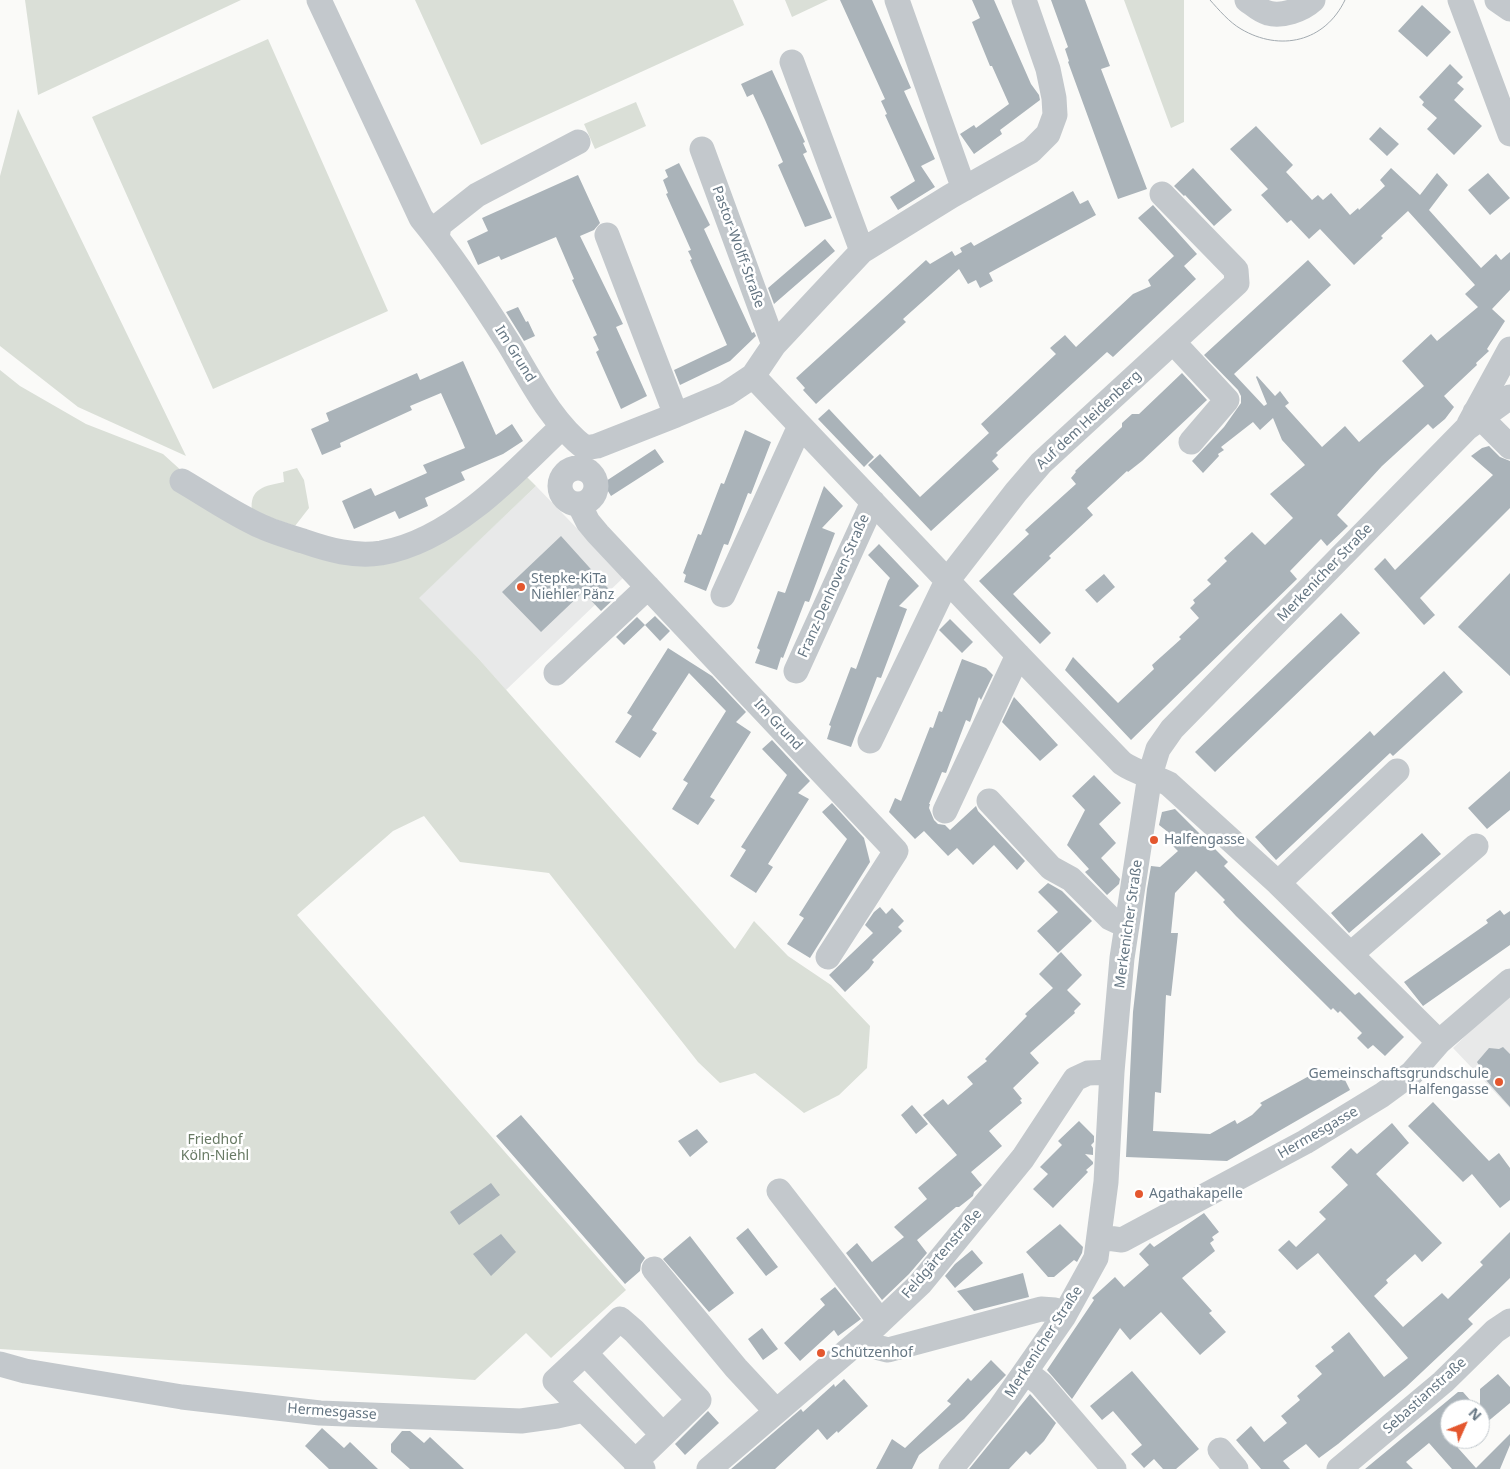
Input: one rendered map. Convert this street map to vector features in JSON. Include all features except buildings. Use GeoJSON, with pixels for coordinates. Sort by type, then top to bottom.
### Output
{"type":"FeatureCollection","features":[{"type":"Feature","properties":{"kind":"street","name":"Im Grund"},"geometry":{"type":"LineString","coordinates":[[318,0],[421,218],[437,238],[585,459],[579,468],[568,472],[561,481],[561,492],[564,497],[568,501],[579,504],[588,522],[598,534],[896,851],[828,957]]}},
{"type":"Feature","properties":{"kind":"street"},"geometry":{"type":"LineString","coordinates":[[896,0],[964,189]]}},
{"type":"Feature","properties":{"kind":"street"},"geometry":{"type":"LineString","coordinates":[[585,459],[597,446],[726,394],[753,376],[774,345],[862,251],[1031,151],[1048,134],[1055,115],[1048,69],[1024,0]]}},
{"type":"Feature","properties":{"kind":"street"},"geometry":{"type":"LineString","coordinates":[[1248,0],[1268,13],[1282,14],[1300,9],[1313,0]]}},
{"type":"Feature","properties":{"kind":"street"},"geometry":{"type":"LineString","coordinates":[[1460,0],[1510,134]]}},
{"type":"Feature","properties":{"kind":"street"},"geometry":{"type":"LineString","coordinates":[[1497,0],[1510,10]]}},
{"type":"Feature","properties":{"kind":"street"},"geometry":{"type":"LineString","coordinates":[[792,62],[862,251]]}},
{"type":"Feature","properties":{"kind":"street"},"geometry":{"type":"LineString","coordinates":[[437,238],[440,225],[476,195],[578,142]]}},
{"type":"Feature","properties":{"kind":"street","name":"Pastor-Wolff-Straße"},"geometry":{"type":"LineString","coordinates":[[702,150],[774,345]]}},
{"type":"Feature","properties":{"kind":"street","name":"Auf dem Heidenberg"},"geometry":{"type":"LineString","coordinates":[[947,581],[1016,492],[1041,464],[1237,283],[1236,270],[1162,194]]}},
{"type":"Feature","properties":{"kind":"street"},"geometry":{"type":"LineString","coordinates":[[607,235],[676,415]]}},
{"type":"Feature","properties":{"kind":"street"},"geometry":{"type":"LineString","coordinates":[[1173,342],[1227,400],[1192,442]]}},
{"type":"Feature","properties":{"kind":"street","name":"Merkenicher Straße"},"geometry":{"type":"LineString","coordinates":[[1474,420],[1510,349]]}},
{"type":"Feature","properties":{"kind":"street","name":"Franz-Denhoven-Straße"},"geometry":{"type":"LineString","coordinates":[[753,376],[1122,763],[1134,771],[1150,775]]}},
{"type":"Feature","properties":{"kind":"street","name":"Merkenicher Straße"},"geometry":{"type":"LineString","coordinates":[[951,1469],[1026,1372],[1064,1316],[1096,1258],[1106,1182],[1112,1072],[1122,958],[1150,775],[1158,749],[1172,729],[1474,420],[1510,397]]}},
{"type":"Feature","properties":{"kind":"street"},"geometry":{"type":"LineString","coordinates":[[1474,420],[1510,446]]}},
{"type":"Feature","properties":{"kind":"street"},"geometry":{"type":"LineString","coordinates":[[723,595],[800,426]]}},
{"type":"Feature","properties":{"kind":"street"},"geometry":{"type":"LineString","coordinates":[[182,480],[254,524],[332,551],[355,554],[381,553],[407,546],[460,518],[477,505],[562,427]]}},
{"type":"Feature","properties":{"kind":"street","name":"Franz-Denhoven-Straße"},"geometry":{"type":"LineString","coordinates":[[796,671],[872,502]]}},
{"type":"Feature","properties":{"kind":"street"},"geometry":{"type":"LineString","coordinates":[[870,741],[947,581]]}},
{"type":"Feature","properties":{"kind":"street"},"geometry":{"type":"LineString","coordinates":[[556,673],[648,587]]}},
{"type":"Feature","properties":{"kind":"street"},"geometry":{"type":"LineString","coordinates":[[945,810],[1018,655]]}},
{"type":"Feature","properties":{"kind":"street"},"geometry":{"type":"LineString","coordinates":[[1278,883],[1397,771]]}},
{"type":"Feature","properties":{"kind":"street"},"geometry":{"type":"LineString","coordinates":[[1150,775],[1169,784],[1278,883],[1440,1042]]}},
{"type":"Feature","properties":{"kind":"street"},"geometry":{"type":"LineString","coordinates":[[989,802],[1050,868],[1071,879],[1110,918],[1127,926]]}},
{"type":"Feature","properties":{"kind":"street"},"geometry":{"type":"LineString","coordinates":[[1351,954],[1476,846]]}},
{"type":"Feature","properties":{"kind":"street","name":"Hermesgasse"},"geometry":{"type":"LineString","coordinates":[[1100,1237],[1122,1240],[1305,1142],[1382,1095],[1412,1073],[1440,1042],[1510,981]]}},
{"type":"Feature","properties":{"kind":"street","name":"Feldgärtenstraße"},"geometry":{"type":"LineString","coordinates":[[709,1469],[873,1328],[920,1284],[1017,1165],[1075,1079],[1088,1073],[1112,1072]]}},
{"type":"Feature","properties":{"kind":"street"},"geometry":{"type":"LineString","coordinates":[[780,1191],[873,1328],[876,1346],[888,1350],[1040,1309],[1055,1310],[1064,1316]]}},
{"type":"Feature","properties":{"kind":"street"},"geometry":{"type":"LineString","coordinates":[[654,1269],[736,1368],[776,1411]]}},
{"type":"Feature","properties":{"kind":"street"},"geometry":{"type":"LineString","coordinates":[[620,1319],[634,1331],[699,1400],[662,1435],[639,1465],[584,1410],[555,1381],[620,1319]]}},
{"type":"Feature","properties":{"kind":"street","name":"Sebastianstraße"},"geometry":{"type":"LineString","coordinates":[[1339,1469],[1435,1389],[1495,1331],[1510,1321]]}},
{"type":"Feature","properties":{"kind":"street"},"geometry":{"type":"LineString","coordinates":[[585,1353],[662,1435]]}},
{"type":"Feature","properties":{"kind":"street","name":"Hermesgasse"},"geometry":{"type":"LineString","coordinates":[[0,1364],[25,1372],[182,1397],[320,1413],[521,1421],[584,1410]]}},
{"type":"Feature","properties":{"kind":"street"},"geometry":{"type":"LineString","coordinates":[[1026,1372],[1041,1384],[1114,1469]]}},
{"type":"Feature","properties":{"kind":"street"},"geometry":{"type":"LineString","coordinates":[[1220,1450],[1236,1469]]}},
{"type":"Feature","properties":{"kind":"shaded area","name":"Stepke-KiTa Niehler Pänz"},"geometry":{"type":"Polygon","coordinates":[[[536,486],[624,577],[506,690],[478,658],[418,598],[536,486]]]}},
{"type":"Feature","properties":{"kind":"shaded area"},"geometry":{"type":"Polygon","coordinates":[[[1510,994],[1510,1108],[1453,1048],[1510,994]]]}},
{"type":"Feature","properties":{"kind":"green space"},"geometry":{"type":"Polygon","coordinates":[[[25,0],[241,0],[38,95],[25,0]]]}},
{"type":"Feature","properties":{"kind":"green space"},"geometry":{"type":"Polygon","coordinates":[[[415,0],[733,0],[744,25],[481,145],[415,0]]]}},
{"type":"Feature","properties":{"kind":"green space"},"geometry":{"type":"Polygon","coordinates":[[[785,0],[828,0],[792,17],[785,0]]]}},
{"type":"Feature","properties":{"kind":"green space"},"geometry":{"type":"Polygon","coordinates":[[[1124,0],[1184,0],[1184,122],[1171,128],[1124,0]]]}},
{"type":"Feature","properties":{"kind":"green space"},"geometry":{"type":"Polygon","coordinates":[[[268,39],[388,311],[213,389],[92,117],[268,39]]]}},
{"type":"Feature","properties":{"kind":"green space"},"geometry":{"type":"Polygon","coordinates":[[[636,102],[646,126],[595,149],[584,124],[636,102]]]}},
{"type":"Feature","properties":{"kind":"green space"},"geometry":{"type":"Polygon","coordinates":[[[18,109],[186,456],[78,407],[0,346],[0,176],[18,109]]]}},
{"type":"Feature","properties":{"kind":"green space","name":"Friedhof Köln-Niehl"},"geometry":{"type":"Polygon","coordinates":[[[0,370],[20,386],[86,424],[163,454],[184,473],[175,485],[371,560],[523,473],[536,486],[419,598],[478,658],[735,949],[754,921],[788,956],[831,985],[870,1026],[867,1068],[839,1095],[804,1113],[755,1073],[720,1083],[698,1062],[549,873],[460,862],[424,816],[393,831],[297,915],[626,1290],[551,1358],[526,1333],[475,1380],[0,1349],[0,370]]]}},
{"type":"Feature","properties":{"kind":"green space"},"geometry":{"type":"Polygon","coordinates":[[[297,468],[304,480],[309,508],[295,526],[252,511],[253,497],[260,489],[284,482],[283,472],[297,468]]]}},
{"type":"Feature","properties":{"kind":"tram line"},"geometry":{"type":"LineString","coordinates":[[1210,0],[1228,19],[1241,29],[1256,36],[1286,41],[1314,34],[1326,25],[1345,0]]}},
{"type":"Feature","properties":{"kind":"place","name":"Stepke-KiTa Niehler Pänz"},"geometry":{"type":"Point","coordinates":[521,587]}},
{"type":"Feature","properties":{"kind":"place","name":"Halfengasse"},"geometry":{"type":"Point","coordinates":[1154,840]}},
{"type":"Feature","properties":{"kind":"place","name":"Gemeinschaftsgrundschule Halfengasse"},"geometry":{"type":"Point","coordinates":[1499,1082]}},
{"type":"Feature","properties":{"kind":"place","name":"Agathakapelle"},"geometry":{"type":"Point","coordinates":[1139,1194]}},
{"type":"Feature","properties":{"kind":"place","name":"Schützenhof"},"geometry":{"type":"Point","coordinates":[821,1353]}}]}
